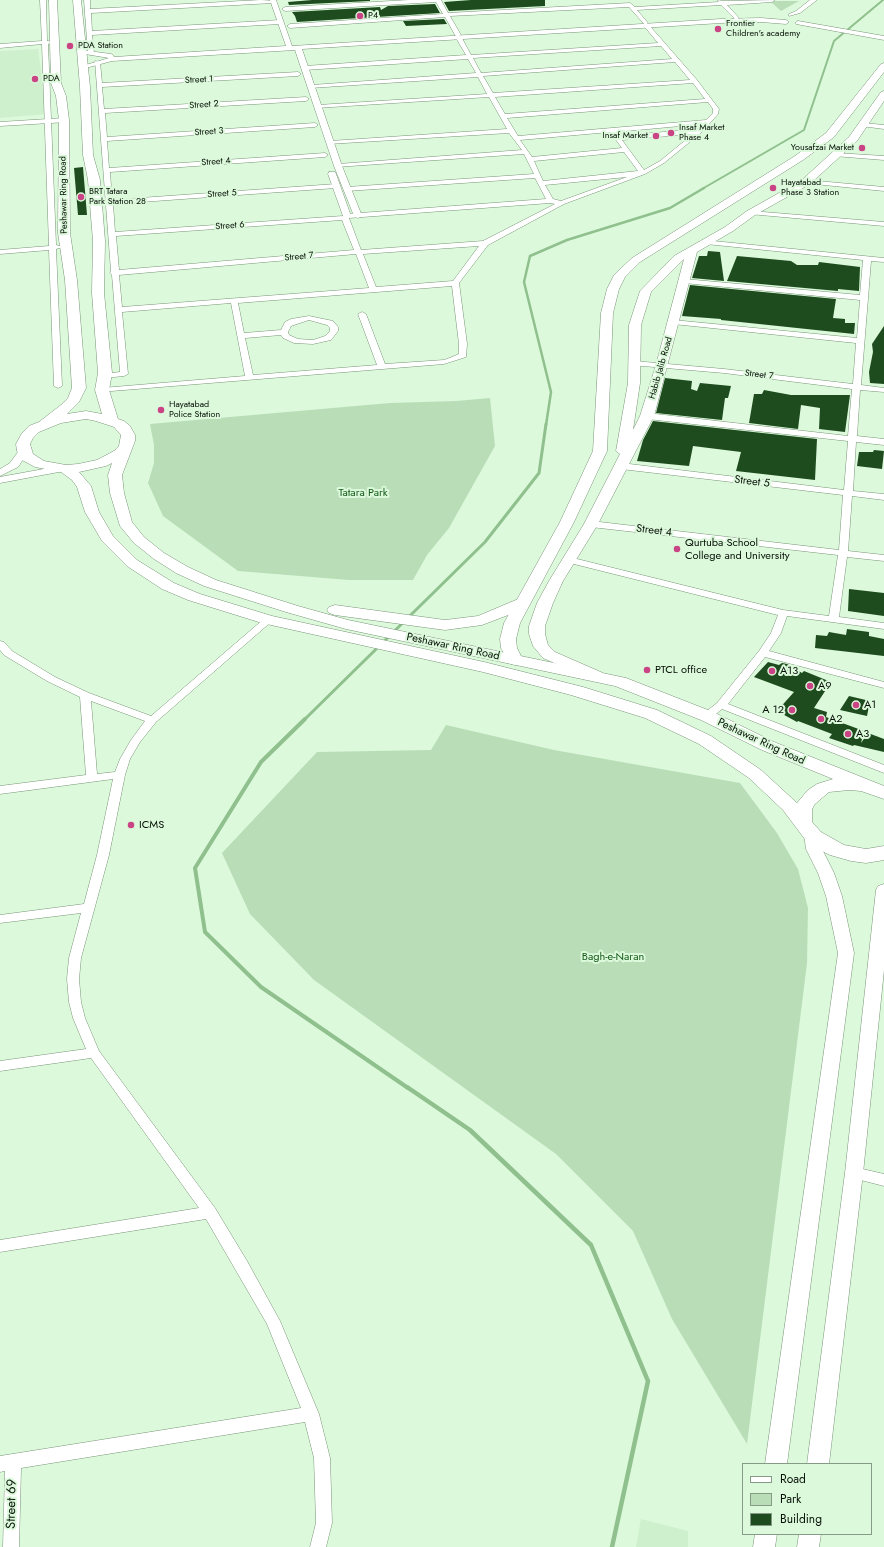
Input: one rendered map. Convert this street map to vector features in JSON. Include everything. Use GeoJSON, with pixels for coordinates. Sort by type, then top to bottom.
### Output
{"type":"FeatureCollection","features":[{"type":"Feature","properties":{"kind":"highway","name":"Peshawar Ring Road"},"geometry":{"type":"LineString","coordinates":[[24,452],[23,444],[27,436],[34,429],[66,408],[74,399],[78,388],[71,280],[64,233],[64,120],[61,96],[56,83],[50,43],[51,0]]}},
{"type":"Feature","properties":{"kind":"highway"},"geometry":{"type":"LineString","coordinates":[[77,0],[86,52],[82,67],[85,87],[86,130],[88,155],[94,180],[99,241],[98,293],[104,376],[102,390],[111,420]]}},
{"type":"Feature","properties":{"kind":"highway"},"geometry":{"type":"LineString","coordinates":[[45,423],[72,416],[99,416],[111,420],[125,429],[128,435],[128,441],[116,475],[117,493],[125,523],[140,540],[159,556],[182,570],[210,583],[261,600],[345,624],[464,623],[501,613],[522,602]]}},
{"type":"Feature","properties":{"kind":"highway"},"geometry":{"type":"LineString","coordinates":[[24,452],[37,463],[63,469],[84,467],[102,463],[119,454],[125,448]]}},
{"type":"Feature","properties":{"kind":"highway","name":"Peshawar Ring Road"},"geometry":{"type":"LineString","coordinates":[[63,469],[77,477],[84,486],[92,512],[108,538],[132,563],[168,586],[194,597],[268,620],[345,624],[447,652],[651,714],[690,732],[729,755],[766,784],[825,844],[851,854],[866,856],[884,853]]}},
{"type":"Feature","properties":{"kind":"highway","name":"Peshawar Ring Road"},"geometry":{"type":"LineString","coordinates":[[447,652],[515,660],[597,676],[632,686],[707,716],[768,746],[884,793]]}},
{"type":"Feature","properties":{"kind":"highway"},"geometry":{"type":"LineString","coordinates":[[515,660],[521,667],[532,672],[588,684],[622,696],[651,714]]}},
{"type":"Feature","properties":{"kind":"highway"},"geometry":{"type":"LineString","coordinates":[[808,828],[803,809],[807,801],[814,794],[824,788],[835,785],[863,785]]}},
{"type":"Feature","properties":{"kind":"main road"},"geometry":{"type":"LineString","coordinates":[[515,660],[509,648],[508,639],[512,624],[522,602],[567,522],[600,451],[607,313],[613,290],[620,275],[636,260],[800,158],[830,135],[884,66]]}},
{"type":"Feature","properties":{"kind":"main road"},"geometry":{"type":"LineString","coordinates":[[620,466],[634,383],[635,325],[646,291],[672,264],[692,250],[806,182],[853,139],[882,98]]}},
{"type":"Feature","properties":{"kind":"main road","name":"Habib Jalib Road"},"geometry":{"type":"LineString","coordinates":[[597,676],[549,656],[541,646],[537,634],[539,618],[545,603],[591,524],[647,416],[692,250]]}},
{"type":"Feature","properties":{"kind":"main road"},"geometry":{"type":"LineString","coordinates":[[600,442],[625,442]]}},
{"type":"Feature","properties":{"kind":"main road"},"geometry":{"type":"LineString","coordinates":[[776,1463],[846,953],[834,896],[826,872],[814,848],[808,828]]}},
{"type":"Feature","properties":{"kind":"main road"},"geometry":{"type":"LineString","coordinates":[[818,1463],[854,1173],[884,890]]}},
{"type":"Feature","properties":{"kind":"main road"},"geometry":{"type":"LineString","coordinates":[[764,1547],[766,1535]]}},
{"type":"Feature","properties":{"kind":"main road"},"geometry":{"type":"LineString","coordinates":[[808,1547],[810,1535]]}},
{"type":"Feature","properties":{"kind":"street"},"geometry":{"type":"LineString","coordinates":[[87,0],[89,33],[86,52],[111,56],[736,18],[806,18],[826,27],[884,38]]}},
{"type":"Feature","properties":{"kind":"street"},"geometry":{"type":"LineString","coordinates":[[88,11],[273,0],[280,22],[305,68],[338,166],[358,216]]}},
{"type":"Feature","properties":{"kind":"street"},"geometry":{"type":"LineString","coordinates":[[282,0],[298,74],[308,102]]}},
{"type":"Feature","properties":{"kind":"street"},"geometry":{"type":"LineString","coordinates":[[287,18],[437,0],[492,94],[511,131],[530,159],[550,201]]}},
{"type":"Feature","properties":{"kind":"street"},"geometry":{"type":"LineString","coordinates":[[287,18],[447,15],[629,4],[772,0]]}},
{"type":"Feature","properties":{"kind":"street"},"geometry":{"type":"LineString","coordinates":[[646,24],[787,18],[814,0]]}},
{"type":"Feature","properties":{"kind":"street"},"geometry":{"type":"LineString","coordinates":[[798,24],[805,22],[806,18],[821,0]]}},
{"type":"Feature","properties":{"kind":"street"},"geometry":{"type":"LineString","coordinates":[[721,2],[736,18]]}},
{"type":"Feature","properties":{"kind":"street"},"geometry":{"type":"LineString","coordinates":[[102,390],[444,362],[463,355],[455,282],[485,243],[562,203],[643,173],[662,162],[700,131],[716,113],[716,109],[695,81],[629,4]]}},
{"type":"Feature","properties":{"kind":"street"},"geometry":{"type":"LineString","coordinates":[[787,18],[798,24],[884,34]]}},
{"type":"Feature","properties":{"kind":"street"},"geometry":{"type":"LineString","coordinates":[[89,33],[280,22]]}},
{"type":"Feature","properties":{"kind":"street"},"geometry":{"type":"LineString","coordinates":[[0,46],[50,43],[49,148],[58,386]]}},
{"type":"Feature","properties":{"kind":"street"},"geometry":{"type":"LineString","coordinates":[[305,68],[663,44]]}},
{"type":"Feature","properties":{"kind":"street"},"geometry":{"type":"LineString","coordinates":[[82,67],[112,59],[293,46]]}},
{"type":"Feature","properties":{"kind":"street"},"geometry":{"type":"LineString","coordinates":[[312,87],[481,76],[677,60]]}},
{"type":"Feature","properties":{"kind":"street"},"geometry":{"type":"LineString","coordinates":[[97,62],[107,170],[114,273],[119,310],[124,374],[104,376]]}},
{"type":"Feature","properties":{"kind":"street","name":"Street 1"},"geometry":{"type":"LineString","coordinates":[[99,85],[298,74]]}},
{"type":"Feature","properties":{"kind":"street"},"geometry":{"type":"LineString","coordinates":[[318,107],[695,81]]}},
{"type":"Feature","properties":{"kind":"street"},"geometry":{"type":"LineString","coordinates":[[504,116],[710,100]]}},
{"type":"Feature","properties":{"kind":"street","name":"Street 2"},"geometry":{"type":"LineString","coordinates":[[101,111],[308,102]]}},
{"type":"Feature","properties":{"kind":"street"},"geometry":{"type":"LineString","coordinates":[[0,124],[64,120]]}},
{"type":"Feature","properties":{"kind":"street"},"geometry":{"type":"LineString","coordinates":[[516,138],[709,122]]}},
{"type":"Feature","properties":{"kind":"street"},"geometry":{"type":"LineString","coordinates":[[863,125],[884,127]]}},
{"type":"Feature","properties":{"kind":"street"},"geometry":{"type":"LineString","coordinates":[[316,128],[329,139],[511,131]]}},
{"type":"Feature","properties":{"kind":"street","name":"Street 3"},"geometry":{"type":"LineString","coordinates":[[104,139],[316,128]]}},
{"type":"Feature","properties":{"kind":"street"},"geometry":{"type":"LineString","coordinates":[[611,129],[643,173]]}},
{"type":"Feature","properties":{"kind":"street"},"geometry":{"type":"LineString","coordinates":[[617,138],[700,131]]}},
{"type":"Feature","properties":{"kind":"street"},"geometry":{"type":"LineString","coordinates":[[530,159],[626,150]]}},
{"type":"Feature","properties":{"kind":"street"},"geometry":{"type":"LineString","coordinates":[[338,166],[526,152]]}},
{"type":"Feature","properties":{"kind":"street"},"geometry":{"type":"LineString","coordinates":[[836,155],[884,158]]}},
{"type":"Feature","properties":{"kind":"street"},"geometry":{"type":"LineString","coordinates":[[326,158],[358,252],[373,288]]}},
{"type":"Feature","properties":{"kind":"street","name":"Street 4"},"geometry":{"type":"LineString","coordinates":[[107,170],[326,158]]}},
{"type":"Feature","properties":{"kind":"street"},"geometry":{"type":"LineString","coordinates":[[347,190],[643,173]]}},
{"type":"Feature","properties":{"kind":"street"},"geometry":{"type":"LineString","coordinates":[[806,182],[884,189]]}},
{"type":"Feature","properties":{"kind":"street","name":"Street 5"},"geometry":{"type":"LineString","coordinates":[[108,202],[336,186]]}},
{"type":"Feature","properties":{"kind":"street","name":"Street 6"},"geometry":{"type":"LineString","coordinates":[[112,234],[550,201],[562,203]]}},
{"type":"Feature","properties":{"kind":"street"},"geometry":{"type":"LineString","coordinates":[[752,213],[884,224]]}},
{"type":"Feature","properties":{"kind":"street"},"geometry":{"type":"LineString","coordinates":[[706,242],[884,260]]}},
{"type":"Feature","properties":{"kind":"street","name":"Street 7"},"geometry":{"type":"LineString","coordinates":[[114,273],[358,252],[485,243]]}},
{"type":"Feature","properties":{"kind":"street"},"geometry":{"type":"LineString","coordinates":[[0,252],[66,247]]}},
{"type":"Feature","properties":{"kind":"street"},"geometry":{"type":"LineString","coordinates":[[834,619],[843,553],[851,439],[867,258]]}},
{"type":"Feature","properties":{"kind":"street"},"geometry":{"type":"LineString","coordinates":[[684,281],[864,298]]}},
{"type":"Feature","properties":{"kind":"street"},"geometry":{"type":"LineString","coordinates":[[119,310],[455,282]]}},
{"type":"Feature","properties":{"kind":"street"},"geometry":{"type":"LineString","coordinates":[[234,300],[249,378]]}},
{"type":"Feature","properties":{"kind":"street"},"geometry":{"type":"LineString","coordinates":[[362,314],[382,368]]}},
{"type":"Feature","properties":{"kind":"street"},"geometry":{"type":"LineString","coordinates":[[309,318],[330,323],[334,327],[334,331],[328,338],[313,342],[291,339],[284,332],[284,328],[294,321],[309,318]]}},
{"type":"Feature","properties":{"kind":"street"},"geometry":{"type":"LineString","coordinates":[[673,322],[860,341]]}},
{"type":"Feature","properties":{"kind":"street"},"geometry":{"type":"LineString","coordinates":[[241,336],[284,332]]}},
{"type":"Feature","properties":{"kind":"street","name":"Street 7"},"geometry":{"type":"LineString","coordinates":[[634,363],[724,371],[884,390]]}},
{"type":"Feature","properties":{"kind":"street"},"geometry":{"type":"LineString","coordinates":[[647,416],[884,442]]}},
{"type":"Feature","properties":{"kind":"street"},"geometry":{"type":"LineString","coordinates":[[0,473],[14,465],[24,452]]}},
{"type":"Feature","properties":{"kind":"street","name":"Street 5"},"geometry":{"type":"LineString","coordinates":[[620,466],[884,497]]}},
{"type":"Feature","properties":{"kind":"street"},"geometry":{"type":"LineString","coordinates":[[0,480],[63,469]]}},
{"type":"Feature","properties":{"kind":"street","name":"Street 4"},"geometry":{"type":"LineString","coordinates":[[591,524],[884,558]]}},
{"type":"Feature","properties":{"kind":"street"},"geometry":{"type":"LineString","coordinates":[[569,560],[783,614],[884,626]]}},
{"type":"Feature","properties":{"kind":"street"},"geometry":{"type":"LineString","coordinates":[[707,716],[721,704],[763,653],[776,633],[783,614]]}},
{"type":"Feature","properties":{"kind":"street"},"geometry":{"type":"LineString","coordinates":[[268,620],[152,720],[136,740],[119,775],[102,855],[75,958],[73,979],[75,1002],[79,1018],[94,1053],[210,1212],[273,1321],[311,1414],[322,1458],[324,1523],[318,1547]]}},
{"type":"Feature","properties":{"kind":"street"},"geometry":{"type":"LineString","coordinates":[[0,644],[8,653],[51,679],[85,695],[152,720]]}},
{"type":"Feature","properties":{"kind":"street"},"geometry":{"type":"LineString","coordinates":[[763,653],[884,685]]}},
{"type":"Feature","properties":{"kind":"street"},"geometry":{"type":"LineString","coordinates":[[85,695],[92,779]]}},
{"type":"Feature","properties":{"kind":"street"},"geometry":{"type":"LineString","coordinates":[[721,704],[884,768]]}},
{"type":"Feature","properties":{"kind":"street"},"geometry":{"type":"LineString","coordinates":[[0,790],[119,775]]}},
{"type":"Feature","properties":{"kind":"street"},"geometry":{"type":"LineString","coordinates":[[0,919],[88,908]]}},
{"type":"Feature","properties":{"kind":"street"},"geometry":{"type":"LineString","coordinates":[[0,1066],[94,1053]]}},
{"type":"Feature","properties":{"kind":"street"},"geometry":{"type":"LineString","coordinates":[[854,1173],[884,1180]]}},
{"type":"Feature","properties":{"kind":"street"},"geometry":{"type":"LineString","coordinates":[[0,1246],[210,1212]]}},
{"type":"Feature","properties":{"kind":"street"},"geometry":{"type":"LineString","coordinates":[[6,1463],[311,1414]]}},
{"type":"Feature","properties":{"kind":"street","name":"Street 69"},"geometry":{"type":"LineString","coordinates":[[6,1463],[12,1547]]}},
{"type":"Feature","properties":{"kind":"shaded area"},"geometry":{"type":"Polygon","coordinates":[[[38,49],[47,114],[0,118],[0,51],[38,49]]]}},
{"type":"Feature","properties":{"kind":"shaded area"},"geometry":{"type":"Polygon","coordinates":[[[641,1519],[688,1531],[688,1547],[636,1547],[641,1519]]]}},
{"type":"Feature","properties":{"kind":"green space"},"geometry":{"type":"Polygon","coordinates":[[[770,1],[799,1],[781,11],[770,1]]]}},
{"type":"Feature","properties":{"kind":"green space","name":"Tatara Park"},"geometry":{"type":"Polygon","coordinates":[[[490,398],[495,446],[449,528],[427,555],[413,580],[349,580],[238,571],[163,516],[148,483],[154,463],[154,445],[150,424],[390,403],[456,401],[490,398]]]}},
{"type":"Feature","properties":{"kind":"green space","name":"Bagh-e-Naran"},"geometry":{"type":"Polygon","coordinates":[[[446,725],[554,750],[740,783],[777,833],[798,869],[808,908],[807,963],[747,1444],[672,1319],[633,1231],[556,1154],[314,980],[250,914],[222,853],[317,752],[431,750],[446,725]]]}},
{"type":"Feature","properties":{"kind":"building"},"geometry":{"type":"Polygon","coordinates":[[[312,0],[370,1],[289,5],[288,2],[312,0]]]}},
{"type":"Feature","properties":{"kind":"building"},"geometry":{"type":"Polygon","coordinates":[[[471,0],[545,0],[545,6],[449,11],[444,2],[471,0]]]}},
{"type":"Feature","properties":{"kind":"building"},"geometry":{"type":"Polygon","coordinates":[[[435,4],[440,13],[297,22],[292,12],[380,7],[381,10],[388,6],[435,4]]]}},
{"type":"Feature","properties":{"kind":"building"},"geometry":{"type":"Polygon","coordinates":[[[444,19],[447,24],[406,26],[403,21],[444,19]]]}},
{"type":"Feature","properties":{"kind":"building","name":"BRT Tatara Park Station 28"},"geometry":{"type":"Polygon","coordinates":[[[83,167],[87,215],[78,215],[74,168],[83,167]]]}},
{"type":"Feature","properties":{"kind":"building"},"geometry":{"type":"Polygon","coordinates":[[[708,251],[720,252],[724,281],[692,278],[699,256],[707,256],[708,251]]]}},
{"type":"Feature","properties":{"kind":"building"},"geometry":{"type":"Polygon","coordinates":[[[737,256],[791,261],[797,265],[818,265],[819,262],[860,267],[859,291],[838,289],[838,291],[727,281],[737,256]]]}},
{"type":"Feature","properties":{"kind":"building"},"geometry":{"type":"Polygon","coordinates":[[[690,285],[836,299],[833,318],[845,319],[845,323],[855,323],[854,334],[682,316],[690,285]]]}},
{"type":"Feature","properties":{"kind":"building"},"geometry":{"type":"Polygon","coordinates":[[[884,326],[884,384],[870,383],[869,372],[873,352],[872,344],[884,326]]]}},
{"type":"Feature","properties":{"kind":"building"},"geometry":{"type":"Polygon","coordinates":[[[665,378],[692,381],[691,389],[697,391],[700,383],[731,386],[728,398],[725,398],[722,420],[656,413],[665,378]]]}},
{"type":"Feature","properties":{"kind":"building"},"geometry":{"type":"Polygon","coordinates":[[[764,390],[791,395],[850,395],[845,432],[819,429],[820,408],[801,405],[798,429],[749,423],[754,394],[762,394],[764,390]]]}},
{"type":"Feature","properties":{"kind":"building"},"geometry":{"type":"Polygon","coordinates":[[[653,421],[817,439],[815,480],[736,471],[741,452],[693,446],[689,466],[637,461],[643,440],[653,421]]]}},
{"type":"Feature","properties":{"kind":"building"},"geometry":{"type":"Polygon","coordinates":[[[874,450],[884,451],[882,469],[857,466],[859,452],[873,452],[874,450]]]}},
{"type":"Feature","properties":{"kind":"building"},"geometry":{"type":"Polygon","coordinates":[[[849,589],[884,593],[884,616],[848,611],[849,589]]]}},
{"type":"Feature","properties":{"kind":"building"},"geometry":{"type":"Polygon","coordinates":[[[847,629],[869,632],[869,636],[884,639],[884,656],[815,648],[816,635],[827,636],[829,632],[846,635],[847,629]]]}},
{"type":"Feature","properties":{"kind":"building"},"geometry":{"type":"Polygon","coordinates":[[[768,662],[779,665],[782,663],[787,664],[802,673],[804,671],[831,682],[814,708],[827,712],[826,717],[864,731],[861,743],[868,733],[884,739],[884,752],[853,746],[829,738],[832,734],[798,721],[797,722],[777,711],[794,692],[754,677],[768,662]]]}},
{"type":"Feature","properties":{"kind":"building","name":"A1"},"geometry":{"type":"Polygon","coordinates":[[[849,696],[870,701],[867,716],[840,710],[849,696]]]}},
{"type":"Feature","properties":{"kind":"waterway"},"geometry":{"type":"LineString","coordinates":[[702,189],[804,130],[834,41],[883,0]]}},
{"type":"Feature","properties":{"kind":"waterway"},"geometry":{"type":"LineString","coordinates":[[546,425],[551,392],[524,282],[530,256],[567,240],[670,208],[704,188]]}},
{"type":"Feature","properties":{"kind":"waterway"},"geometry":{"type":"LineString","coordinates":[[304,720],[485,542],[539,473],[546,424]]}},
{"type":"Feature","properties":{"kind":"waterway"},"geometry":{"type":"LineString","coordinates":[[305,719],[261,762],[195,868],[205,932],[261,987],[408,1088]]}},
{"type":"Feature","properties":{"kind":"waterway"},"geometry":{"type":"LineString","coordinates":[[407,1087],[470,1130],[591,1245],[648,1381],[612,1547]]}},
{"type":"Feature","properties":{"kind":"place","name":"P4"},"geometry":{"type":"Point","coordinates":[360,16]}},
{"type":"Feature","properties":{"kind":"place","name":"Frontier Children's academy"},"geometry":{"type":"Point","coordinates":[718,29]}},
{"type":"Feature","properties":{"kind":"place","name":"PDA Station"},"geometry":{"type":"Point","coordinates":[70,46]}},
{"type":"Feature","properties":{"kind":"place","name":"PDA"},"geometry":{"type":"Point","coordinates":[35,79]}},
{"type":"Feature","properties":{"kind":"place","name":"Insaf Market Phase 4"},"geometry":{"type":"Point","coordinates":[671,133]}},
{"type":"Feature","properties":{"kind":"place","name":"Insaf Market"},"geometry":{"type":"Point","coordinates":[656,136]}},
{"type":"Feature","properties":{"kind":"place","name":"Yousafzai Market"},"geometry":{"type":"Point","coordinates":[862,148]}},
{"type":"Feature","properties":{"kind":"place","name":"Hayatabad Phase 3 Station"},"geometry":{"type":"Point","coordinates":[773,188]}},
{"type":"Feature","properties":{"kind":"place","name":"BRT Tatara Park Station 28"},"geometry":{"type":"Point","coordinates":[81,197]}},
{"type":"Feature","properties":{"kind":"place","name":"Hayatabad Police Station"},"geometry":{"type":"Point","coordinates":[161,410]}},
{"type":"Feature","properties":{"kind":"place","name":"Qurtuba School College and University"},"geometry":{"type":"Point","coordinates":[677,549]}},
{"type":"Feature","properties":{"kind":"place","name":"PTCL office"},"geometry":{"type":"Point","coordinates":[647,670]}},
{"type":"Feature","properties":{"kind":"place","name":"A13"},"geometry":{"type":"Point","coordinates":[772,671]}},
{"type":"Feature","properties":{"kind":"place","name":"A9"},"geometry":{"type":"Point","coordinates":[810,686]}},
{"type":"Feature","properties":{"kind":"place","name":"A1"},"geometry":{"type":"Point","coordinates":[856,705]}},
{"type":"Feature","properties":{"kind":"place","name":"A 12"},"geometry":{"type":"Point","coordinates":[792,710]}},
{"type":"Feature","properties":{"kind":"place","name":"A2"},"geometry":{"type":"Point","coordinates":[821,719]}},
{"type":"Feature","properties":{"kind":"place","name":"A3"},"geometry":{"type":"Point","coordinates":[848,734]}},
{"type":"Feature","properties":{"kind":"place","name":"ICMS"},"geometry":{"type":"Point","coordinates":[131,825]}}]}
